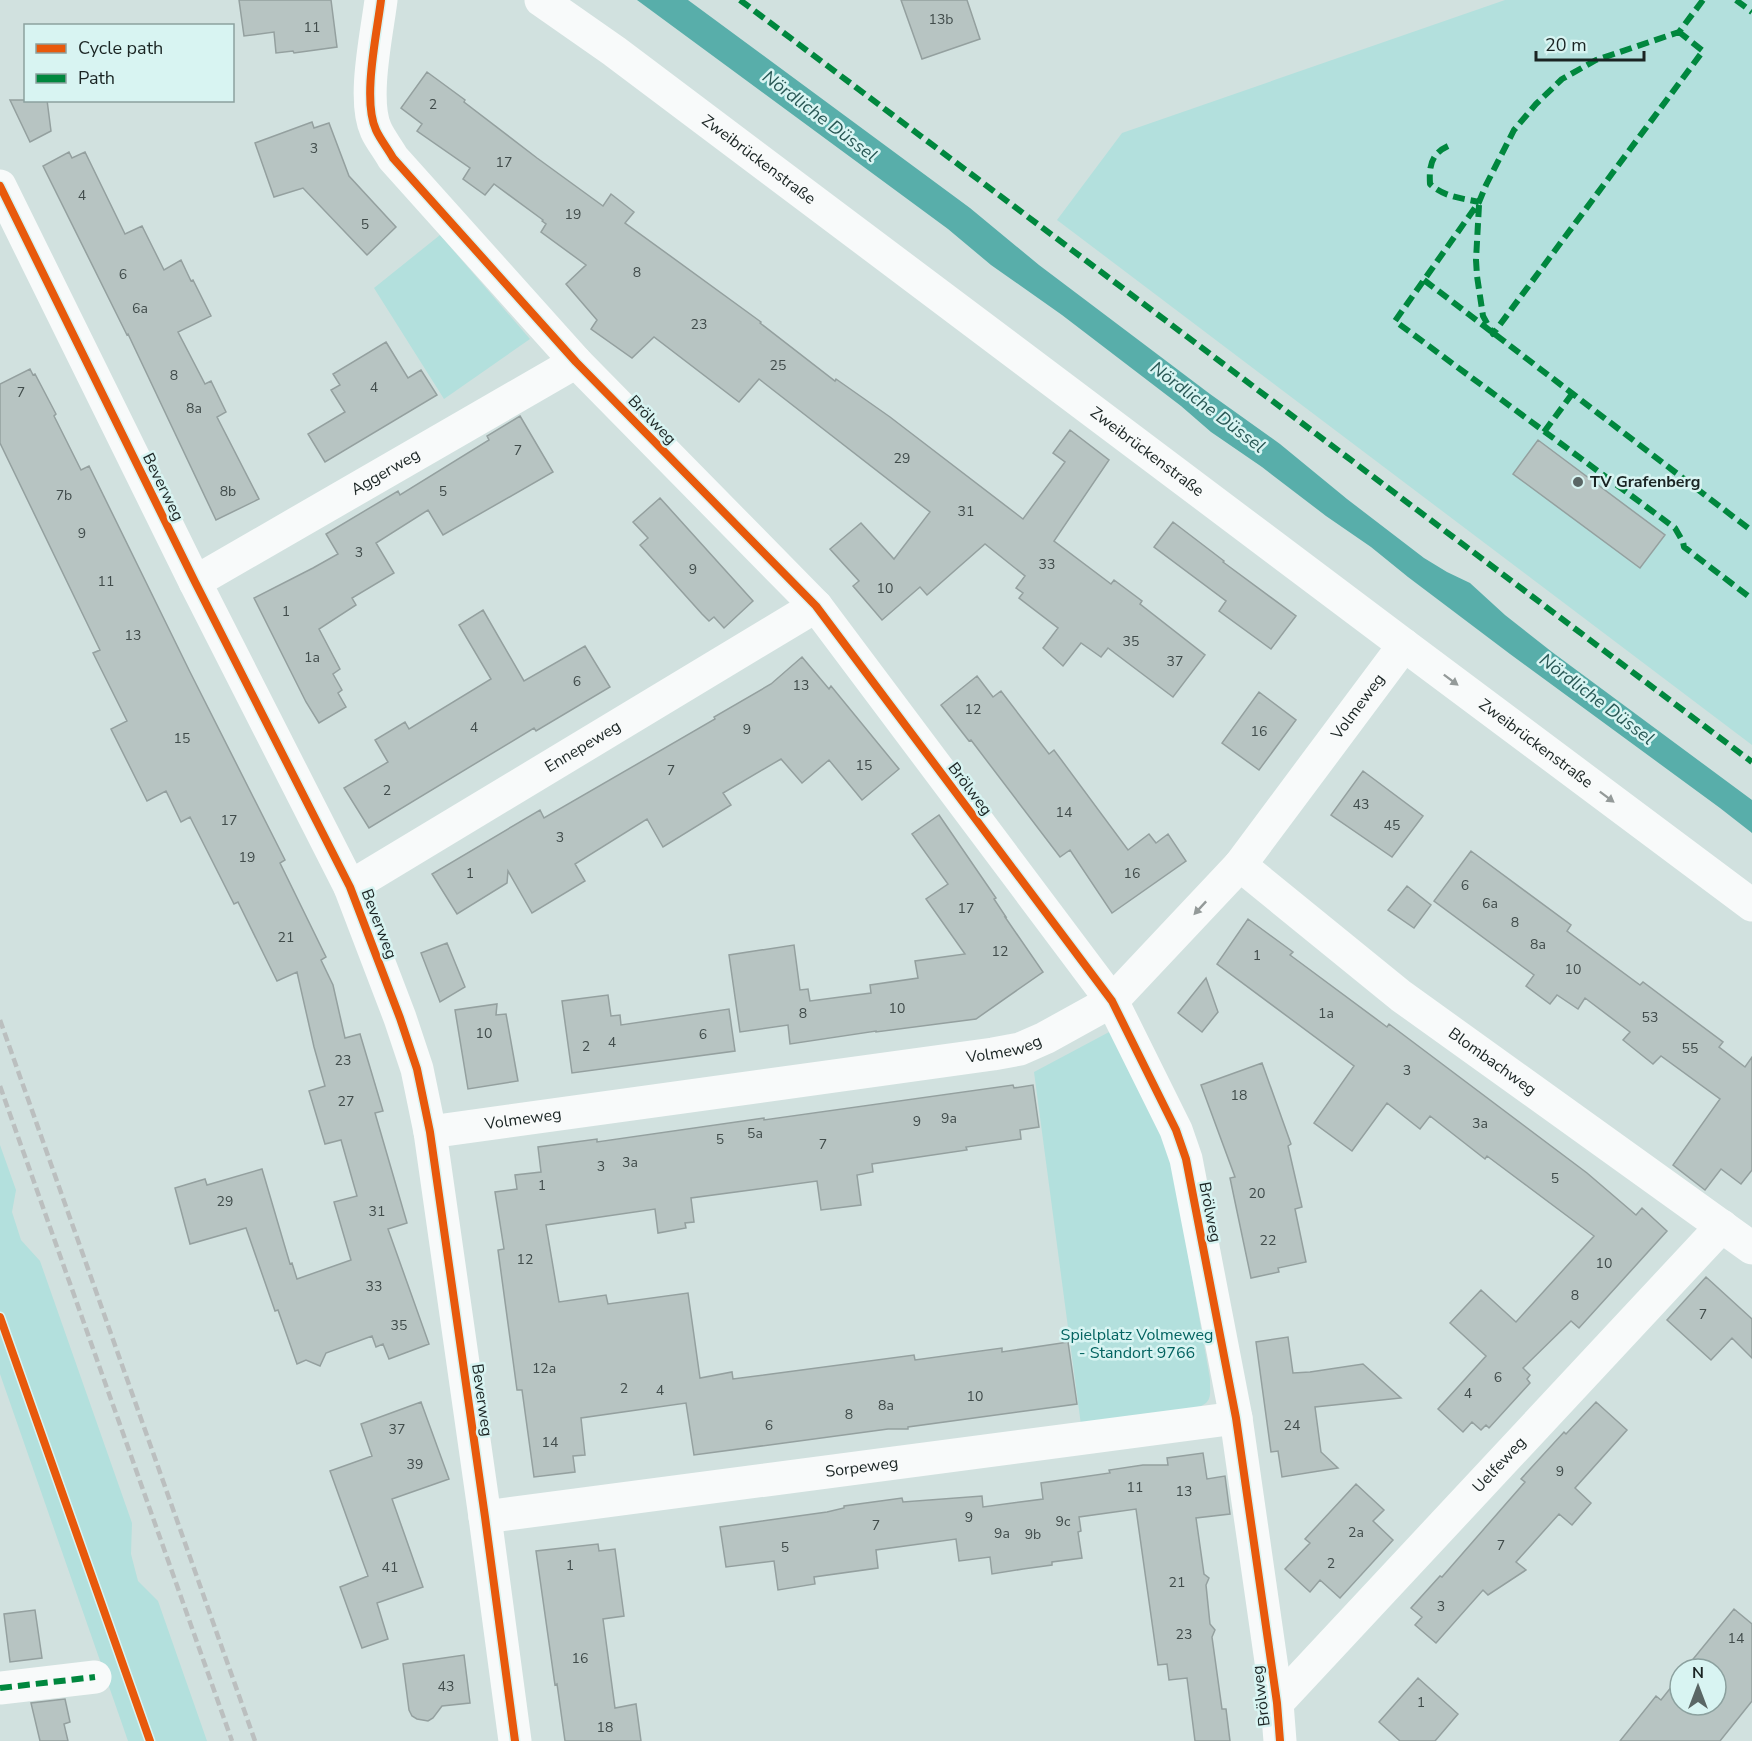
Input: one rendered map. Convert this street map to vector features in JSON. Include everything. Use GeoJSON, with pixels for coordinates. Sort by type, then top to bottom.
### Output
{"type":"FeatureCollection","features":[{"type":"Feature","properties":{"kind":"street","name":"Brölweg"},"geometry":{"type":"LineString","coordinates":[[381,0],[371,85],[371,109],[375,129],[393,158],[576,362],[816,606],[1112,1001],[1176,1130],[1186,1159],[1236,1418],[1277,1703],[1280,1741]]}},
{"type":"Feature","properties":{"kind":"street","name":"Zweibrückenstraße"},"geometry":{"type":"LineString","coordinates":[[541,0],[614,51],[1752,905]]}},
{"type":"Feature","properties":{"kind":"street","name":"Beverweg"},"geometry":{"type":"LineString","coordinates":[[0,186],[195,582],[350,887],[417,1069],[430,1132],[515,1741]]}},
{"type":"Feature","properties":{"kind":"street","name":"Aggerweg"},"geometry":{"type":"LineString","coordinates":[[195,582],[576,362]]}},
{"type":"Feature","properties":{"kind":"street","name":"Ennepeweg"},"geometry":{"type":"LineString","coordinates":[[350,887],[816,606]]}},
{"type":"Feature","properties":{"kind":"street","name":"Volmeweg"},"geometry":{"type":"LineString","coordinates":[[430,1132],[993,1054],[1020,1049],[1045,1038],[1112,1001],[1240,865],[1404,645]]}},
{"type":"Feature","properties":{"kind":"street","name":"Blombachweg"},"geometry":{"type":"LineString","coordinates":[[1240,865],[1401,996],[1752,1248]]}},
{"type":"Feature","properties":{"kind":"street","name":"Uelfeweg"},"geometry":{"type":"LineString","coordinates":[[1277,1703],[1722,1227]]}},
{"type":"Feature","properties":{"kind":"street","name":"Sorpeweg"},"geometry":{"type":"LineString","coordinates":[[485,1517],[1236,1418]]}},
{"type":"Feature","properties":{"kind":"street"},"geometry":{"type":"LineString","coordinates":[[0,1688],[95,1677]]}},
{"type":"Feature","properties":{"kind":"green space","name":"TV Grafenberg"},"geometry":{"type":"Polygon","coordinates":[[[1505,0],[1752,0],[1752,745],[1057,220],[1122,133],[1505,0]]]}},
{"type":"Feature","properties":{"kind":"green space"},"geometry":{"type":"Polygon","coordinates":[[[440,235],[530,339],[444,399],[374,288],[440,235]]]}},
{"type":"Feature","properties":{"kind":"green space","name":"Spielplatz Volmeweg - Standort 9766"},"geometry":{"type":"Polygon","coordinates":[[[1111,1031],[1167,1135],[1210,1379],[1210,1394],[1205,1404],[1195,1408],[1081,1425],[1034,1072],[1111,1031]]]}},
{"type":"Feature","properties":{"kind":"green space"},"geometry":{"type":"Polygon","coordinates":[[[0,1145],[16,1190],[12,1212],[21,1240],[40,1261],[132,1523],[131,1554],[138,1581],[158,1601],[207,1741],[128,1741],[0,1374],[0,1145]]]}},
{"type":"Feature","properties":{"kind":"water","name":"Nördliche Düssel"},"geometry":{"type":"Polygon","coordinates":[[[637,0],[688,0],[970,208],[1039,265],[1280,444],[1424,558],[1470,583],[1505,615],[1552,652],[1752,800],[1752,833],[1510,654],[1371,547],[1211,432],[1181,406],[1062,315],[991,265],[948,229],[637,0]]]}},
{"type":"Feature","properties":{"kind":"building"},"geometry":{"type":"Polygon","coordinates":[[[239,0],[331,0],[337,47],[276,53],[274,32],[244,36],[239,0]]]}},
{"type":"Feature","properties":{"kind":"building"},"geometry":{"type":"Polygon","coordinates":[[[901,0],[967,0],[980,39],[922,59],[901,0]]]}},
{"type":"Feature","properties":{"kind":"building"},"geometry":{"type":"Polygon","coordinates":[[[427,72],[603,206],[611,194],[634,212],[625,223],[761,322],[835,381],[836,379],[890,417],[1023,519],[1065,462],[1053,453],[1070,430],[1109,460],[1054,541],[1111,584],[1114,580],[1142,601],[1140,604],[1205,655],[1173,697],[1108,648],[1101,657],[1081,643],[1063,666],[1043,648],[1058,628],[1019,598],[1023,593],[1016,588],[1025,576],[985,544],[927,595],[920,587],[882,620],[853,586],[859,581],[830,549],[861,523],[894,559],[930,512],[759,379],[739,402],[654,337],[632,358],[591,329],[597,320],[566,284],[586,265],[541,232],[546,224],[543,220],[494,184],[485,195],[463,179],[470,168],[417,131],[422,124],[401,108],[427,72]]]}},
{"type":"Feature","properties":{"kind":"building"},"geometry":{"type":"Polygon","coordinates":[[[10,100],[47,102],[51,131],[30,142],[10,100]]]}},
{"type":"Feature","properties":{"kind":"building"},"geometry":{"type":"Polygon","coordinates":[[[312,122],[314,128],[329,123],[349,176],[396,227],[367,255],[303,188],[274,197],[255,143],[312,122]]]}},
{"type":"Feature","properties":{"kind":"building"},"geometry":{"type":"Polygon","coordinates":[[[69,152],[72,158],[85,152],[125,234],[142,226],[164,270],[181,260],[211,316],[178,332],[205,384],[211,381],[226,412],[217,417],[259,499],[216,520],[128,334],[43,166],[69,152]]]}},
{"type":"Feature","properties":{"kind":"building"},"geometry":{"type":"Polygon","coordinates":[[[386,342],[408,378],[421,370],[437,395],[325,462],[308,434],[345,412],[331,390],[340,385],[333,374],[386,342]]]}},
{"type":"Feature","properties":{"kind":"building"},"geometry":{"type":"Polygon","coordinates":[[[30,369],[33,375],[35,374],[56,414],[54,416],[81,470],[89,466],[285,860],[280,863],[326,957],[321,960],[333,985],[345,1038],[360,1034],[383,1111],[375,1113],[407,1223],[388,1229],[429,1344],[389,1359],[383,1344],[376,1347],[372,1336],[326,1353],[320,1366],[306,1360],[297,1364],[278,1310],[275,1311],[246,1228],[190,1244],[175,1188],[205,1179],[207,1185],[262,1169],[290,1264],[292,1263],[297,1279],[351,1260],[334,1202],[357,1196],[341,1140],[325,1144],[309,1091],[325,1086],[297,972],[277,981],[238,902],[234,904],[190,817],[181,822],[166,791],[147,801],[111,729],[127,721],[93,653],[100,650],[0,443],[0,384],[30,369]]]}},
{"type":"Feature","properties":{"kind":"building"},"geometry":{"type":"Polygon","coordinates":[[[520,416],[553,472],[443,535],[428,510],[376,543],[394,573],[352,598],[356,605],[319,629],[340,669],[333,674],[342,690],[338,693],[346,707],[319,723],[306,702],[254,598],[338,554],[326,534],[398,491],[400,495],[489,440],[487,436],[520,416]]]}},
{"type":"Feature","properties":{"kind":"building"},"geometry":{"type":"Polygon","coordinates":[[[1538,440],[1665,535],[1640,568],[1513,474],[1538,440]]]}},
{"type":"Feature","properties":{"kind":"building"},"geometry":{"type":"Polygon","coordinates":[[[660,498],[753,601],[724,628],[714,617],[709,621],[640,545],[648,538],[633,522],[660,498]]]}},
{"type":"Feature","properties":{"kind":"building"},"geometry":{"type":"Polygon","coordinates":[[[1173,522],[1296,616],[1271,649],[1219,611],[1226,601],[1154,547],[1173,522]]]}},
{"type":"Feature","properties":{"kind":"building"},"geometry":{"type":"Polygon","coordinates":[[[483,610],[524,681],[585,646],[610,687],[536,731],[534,728],[369,828],[344,788],[388,762],[375,740],[405,722],[409,729],[491,679],[459,625],[483,610]]]}},
{"type":"Feature","properties":{"kind":"building"},"geometry":{"type":"Polygon","coordinates":[[[802,657],[829,689],[831,686],[899,769],[862,800],[829,760],[802,783],[781,759],[723,793],[731,805],[663,847],[647,819],[575,864],[585,881],[532,913],[508,871],[507,883],[457,914],[432,874],[540,810],[544,818],[715,719],[714,717],[771,684],[802,657]]]}},
{"type":"Feature","properties":{"kind":"building"},"geometry":{"type":"Polygon","coordinates":[[[977,676],[993,697],[1001,691],[1049,754],[1054,750],[1128,850],[1149,834],[1156,843],[1168,834],[1186,861],[1112,913],[1070,850],[1060,857],[971,740],[969,741],[941,705],[977,676]]]}},
{"type":"Feature","properties":{"kind":"building"},"geometry":{"type":"Polygon","coordinates":[[[1259,692],[1296,720],[1259,770],[1222,743],[1259,692]]]}},
{"type":"Feature","properties":{"kind":"building"},"geometry":{"type":"Polygon","coordinates":[[[1363,771],[1423,816],[1392,857],[1331,815],[1363,771]]]}},
{"type":"Feature","properties":{"kind":"building"},"geometry":{"type":"Polygon","coordinates":[[[939,815],[1043,972],[976,1019],[790,1044],[788,1025],[740,1032],[729,955],[794,945],[800,990],[808,989],[810,1001],[871,993],[870,985],[918,978],[915,961],[965,954],[926,899],[948,884],[912,834],[939,815]]]}},
{"type":"Feature","properties":{"kind":"building"},"geometry":{"type":"Polygon","coordinates":[[[1471,851],[1571,925],[1567,931],[1640,985],[1643,982],[1723,1042],[1719,1047],[1745,1067],[1752,1057],[1752,1170],[1741,1184],[1721,1169],[1705,1190],[1673,1165],[1720,1099],[1661,1056],[1653,1064],[1623,1040],[1630,1032],[1585,998],[1578,1009],[1557,995],[1550,1004],[1526,986],[1534,975],[1434,901],[1471,851]]]}},
{"type":"Feature","properties":{"kind":"building"},"geometry":{"type":"Polygon","coordinates":[[[1407,886],[1431,905],[1414,928],[1388,910],[1407,886]]]}},
{"type":"Feature","properties":{"kind":"building"},"geometry":{"type":"Polygon","coordinates":[[[1248,919],[1293,952],[1290,955],[1387,1027],[1389,1024],[1587,1173],[1636,1215],[1642,1208],[1667,1231],[1579,1328],[1571,1321],[1523,1368],[1530,1375],[1527,1379],[1530,1383],[1489,1428],[1486,1425],[1481,1430],[1472,1422],[1463,1432],[1438,1409],[1486,1356],[1450,1323],[1481,1290],[1516,1322],[1594,1236],[1487,1156],[1485,1159],[1430,1116],[1420,1129],[1387,1103],[1352,1151],[1314,1123],[1354,1066],[1217,964],[1248,919]]]}},
{"type":"Feature","properties":{"kind":"building"},"geometry":{"type":"Polygon","coordinates":[[[447,943],[465,987],[440,1002],[421,953],[447,943]]]}},
{"type":"Feature","properties":{"kind":"building"},"geometry":{"type":"Polygon","coordinates":[[[1206,978],[1218,1012],[1202,1032],[1178,1013],[1206,978]]]}},
{"type":"Feature","properties":{"kind":"building"},"geometry":{"type":"Polygon","coordinates":[[[608,995],[611,1016],[620,1015],[621,1025],[729,1009],[735,1051],[572,1073],[562,1001],[608,995]]]}},
{"type":"Feature","properties":{"kind":"building"},"geometry":{"type":"Polygon","coordinates":[[[497,1004],[496,1015],[506,1014],[518,1081],[468,1089],[455,1010],[497,1004]]]}},
{"type":"Feature","properties":{"kind":"building"},"geometry":{"type":"Polygon","coordinates":[[[1262,1063],[1291,1144],[1288,1146],[1302,1207],[1295,1209],[1306,1262],[1278,1268],[1279,1272],[1251,1278],[1230,1178],[1235,1177],[1201,1085],[1262,1063]]]}},
{"type":"Feature","properties":{"kind":"building"},"geometry":{"type":"Polygon","coordinates":[[[1013,1085],[1014,1088],[1033,1085],[1039,1127],[1020,1130],[1021,1139],[966,1147],[967,1150],[872,1164],[873,1172],[857,1175],[861,1205],[821,1210],[817,1181],[691,1198],[694,1222],[685,1223],[686,1228],[658,1233],[655,1209],[546,1225],[559,1302],[606,1295],[608,1304],[688,1293],[700,1378],[732,1372],[733,1379],[914,1355],[915,1360],[1002,1348],[1002,1352],[1068,1342],[1077,1404],[908,1427],[908,1429],[888,1429],[694,1455],[686,1403],[581,1418],[585,1455],[573,1456],[575,1472],[534,1477],[522,1390],[517,1390],[498,1250],[504,1249],[495,1192],[517,1189],[515,1175],[541,1172],[538,1147],[597,1139],[597,1142],[1013,1085]]]}},
{"type":"Feature","properties":{"kind":"building"},"geometry":{"type":"Polygon","coordinates":[[[1706,1277],[1752,1319],[1752,1358],[1732,1338],[1711,1360],[1667,1320],[1706,1277]]]}},
{"type":"Feature","properties":{"kind":"building"},"geometry":{"type":"Polygon","coordinates":[[[1288,1337],[1293,1373],[1363,1364],[1401,1398],[1315,1407],[1321,1452],[1338,1468],[1282,1477],[1278,1451],[1271,1452],[1256,1342],[1288,1337]]]}},
{"type":"Feature","properties":{"kind":"building"},"geometry":{"type":"Polygon","coordinates":[[[421,1402],[449,1479],[392,1499],[423,1587],[377,1603],[388,1639],[362,1648],[340,1587],[368,1576],[330,1471],[372,1456],[361,1424],[421,1402]]]}},
{"type":"Feature","properties":{"kind":"building"},"geometry":{"type":"Polygon","coordinates":[[[1596,1402],[1627,1430],[1575,1488],[1591,1503],[1572,1525],[1559,1514],[1516,1562],[1526,1570],[1488,1595],[1483,1590],[1436,1643],[1415,1625],[1422,1617],[1411,1608],[1440,1576],[1442,1577],[1525,1482],[1521,1479],[1564,1432],[1566,1434],[1596,1402]]]}},
{"type":"Feature","properties":{"kind":"building"},"geometry":{"type":"Polygon","coordinates":[[[1203,1453],[1207,1479],[1225,1476],[1230,1514],[1196,1518],[1204,1574],[1209,1578],[1206,1585],[1210,1624],[1215,1630],[1212,1637],[1222,1709],[1226,1709],[1230,1741],[1195,1741],[1187,1678],[1169,1680],[1167,1664],[1158,1665],[1136,1509],[1079,1517],[1081,1531],[1078,1532],[1082,1558],[992,1574],[990,1557],[959,1561],[956,1539],[876,1550],[878,1568],[814,1577],[815,1584],[778,1590],[774,1561],[726,1567],[720,1527],[827,1512],[844,1508],[844,1506],[902,1498],[903,1502],[982,1496],[983,1507],[1043,1499],[1041,1483],[1110,1473],[1109,1470],[1143,1465],[1168,1465],[1167,1458],[1203,1453]]]}},
{"type":"Feature","properties":{"kind":"building"},"geometry":{"type":"Polygon","coordinates":[[[1356,1484],[1384,1510],[1373,1521],[1393,1540],[1340,1598],[1320,1580],[1310,1592],[1285,1569],[1310,1543],[1305,1539],[1356,1484]]]}},
{"type":"Feature","properties":{"kind":"building"},"geometry":{"type":"Polygon","coordinates":[[[598,1544],[599,1551],[615,1549],[624,1616],[603,1619],[615,1708],[636,1704],[641,1741],[565,1741],[536,1551],[598,1544]]]}},
{"type":"Feature","properties":{"kind":"building"},"geometry":{"type":"Polygon","coordinates":[[[1734,1609],[1752,1624],[1752,1701],[1720,1741],[1620,1741],[1656,1696],[1661,1700],[1668,1691],[1668,1717],[1728,1717],[1728,1657],[1695,1657],[1734,1609]]]}},
{"type":"Feature","properties":{"kind":"building"},"geometry":{"type":"Polygon","coordinates":[[[35,1610],[42,1658],[10,1662],[4,1614],[35,1610]]]}},
{"type":"Feature","properties":{"kind":"building"},"geometry":{"type":"Polygon","coordinates":[[[464,1655],[470,1703],[442,1706],[428,1721],[412,1716],[409,1710],[403,1664],[464,1655]]]}},
{"type":"Feature","properties":{"kind":"building"},"geometry":{"type":"Polygon","coordinates":[[[1418,1678],[1458,1714],[1435,1741],[1400,1741],[1379,1722],[1418,1678]]]}},
{"type":"Feature","properties":{"kind":"building"},"geometry":{"type":"Polygon","coordinates":[[[65,1699],[70,1722],[64,1724],[68,1741],[40,1741],[31,1703],[65,1699]]]}},
{"type":"Feature","properties":{"kind":"railway"},"geometry":{"type":"LineString","coordinates":[[0,1020],[255,1741]]}},
{"type":"Feature","properties":{"kind":"railway"},"geometry":{"type":"LineString","coordinates":[[0,1086],[232,1741]]}},
{"type":"Feature","properties":{"kind":"marked path"},"geometry":{"type":"LineString","coordinates":[[740,0],[1752,762]]}},
{"type":"Feature","properties":{"kind":"marked path"},"geometry":{"type":"LineString","coordinates":[[1703,0],[1679,32],[1596,60],[1562,79],[1536,104],[1514,130],[1479,202],[1395,321],[1675,528],[1684,547],[1752,599]]}},
{"type":"Feature","properties":{"kind":"marked path"},"geometry":{"type":"LineString","coordinates":[[1736,0],[1752,12]]}},
{"type":"Feature","properties":{"kind":"marked path"},"geometry":{"type":"LineString","coordinates":[[1479,205],[1477,276],[1483,316],[1493,334],[1703,51],[1679,32]]}},
{"type":"Feature","properties":{"kind":"marked path"},"geometry":{"type":"LineString","coordinates":[[1448,146],[1442,149],[1432,161],[1430,184],[1447,194],[1479,202]]}},
{"type":"Feature","properties":{"kind":"marked path"},"geometry":{"type":"LineString","coordinates":[[1424,280],[1752,531]]}},
{"type":"Feature","properties":{"kind":"marked path"},"geometry":{"type":"LineString","coordinates":[[1544,432],[1572,394]]}},
{"type":"Feature","properties":{"kind":"marked path"},"geometry":{"type":"LineString","coordinates":[[0,1688],[95,1677]]}},
{"type":"Feature","properties":{"kind":"cycle path"},"geometry":{"type":"LineString","coordinates":[[381,0],[370,84],[370,102],[376,130],[393,158],[576,362],[816,606],[1112,1001],[1176,1130],[1186,1159],[1236,1418],[1277,1703],[1280,1741]]}},
{"type":"Feature","properties":{"kind":"cycle path"},"geometry":{"type":"LineString","coordinates":[[0,186],[195,582],[350,887],[417,1069],[430,1132],[515,1741]]}},
{"type":"Feature","properties":{"kind":"cycle path"},"geometry":{"type":"LineString","coordinates":[[0,1317],[150,1741]]}},
{"type":"Feature","properties":{"kind":"place","name":"TV Grafenberg"},"geometry":{"type":"Point","coordinates":[1578,482]}}]}
